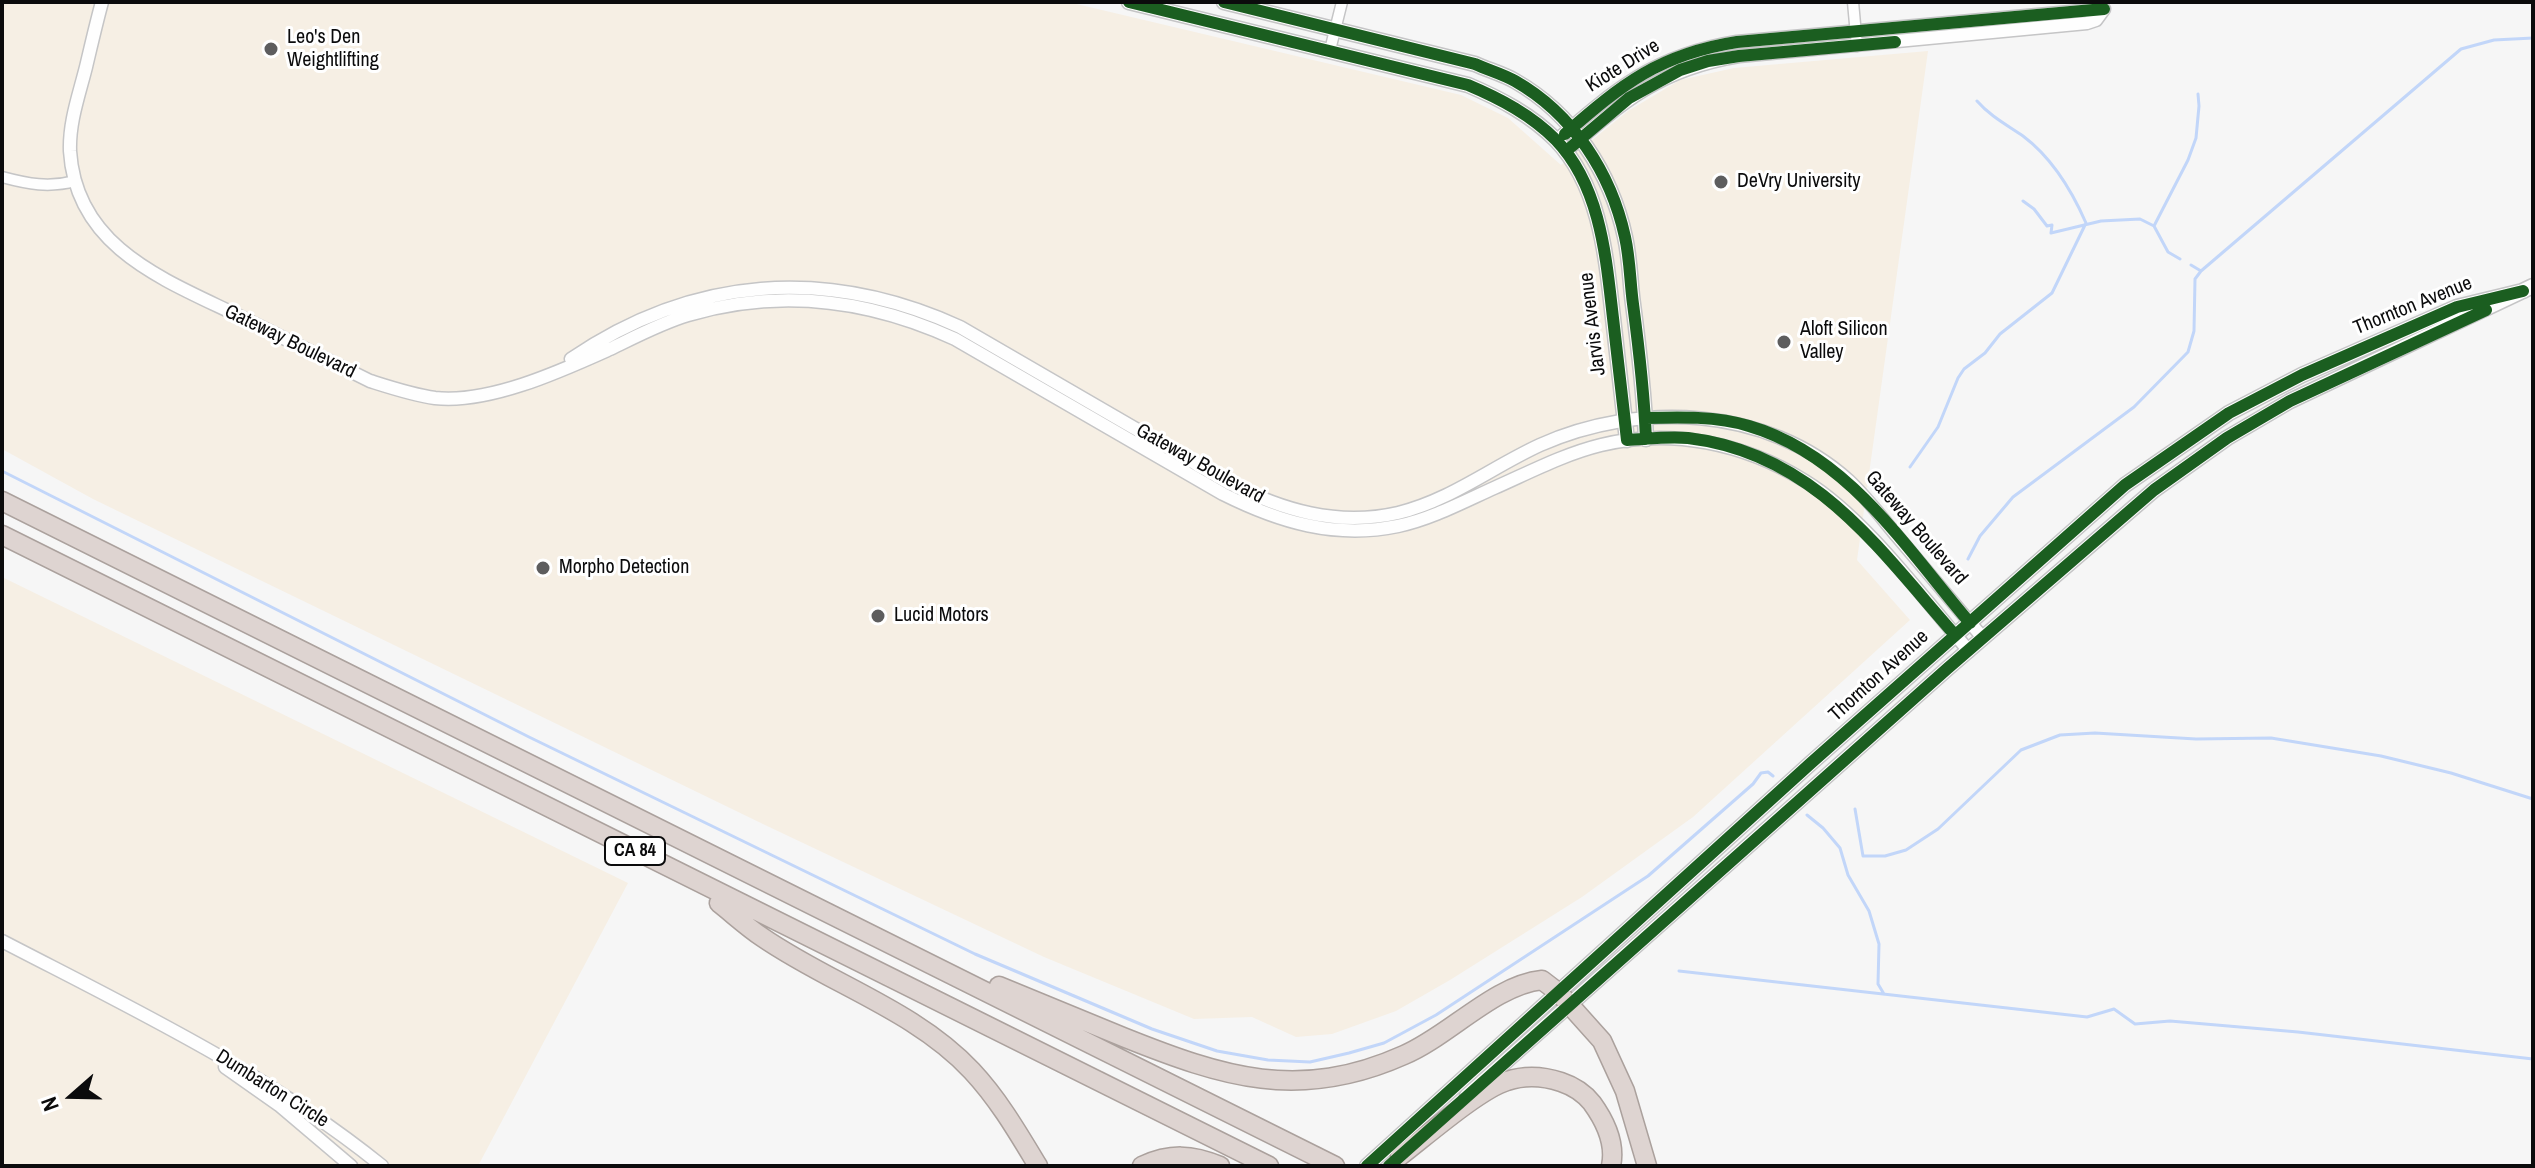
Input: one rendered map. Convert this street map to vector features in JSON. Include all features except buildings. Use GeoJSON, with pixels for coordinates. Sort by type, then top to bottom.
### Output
{"type":"FeatureCollection","features":[{"type":"Feature","properties":{"kind":"highway","name":"CA 84"},"geometry":{"type":"LineString","coordinates":[[2,501],[1335,1166]]}},
{"type":"Feature","properties":{"kind":"highway","name":"CA 84"},"geometry":{"type":"LineString","coordinates":[[2,535],[1269,1166]]}},
{"type":"Feature","properties":{"kind":"highway","name":"CA 84"},"geometry":{"type":"LineString","coordinates":[[2,545],[1246,1166]]}},
{"type":"Feature","properties":{"kind":"highway"},"geometry":{"type":"LineString","coordinates":[[719,903],[762,937],[912,1024],[946,1048],[992,1095],[1038,1166]]}},
{"type":"Feature","properties":{"kind":"highway"},"geometry":{"type":"LineString","coordinates":[[852,926],[1188,1063],[1253,1079],[1285,1081],[1350,1074],[1407,1054],[1519,986],[1542,980],[1564,998],[1602,1041],[1625,1091],[1647,1166]]}},
{"type":"Feature","properties":{"kind":"highway"},"geometry":{"type":"LineString","coordinates":[[1392,1157],[1504,1081],[1547,1077],[1568,1084],[1587,1097],[1601,1115],[1610,1137],[1611,1166]]}},
{"type":"Feature","properties":{"kind":"highway"},"geometry":{"type":"LineString","coordinates":[[1229,1113],[1353,1166]]}},
{"type":"Feature","properties":{"kind":"highway"},"geometry":{"type":"LineString","coordinates":[[1142,1166],[1174,1156],[1194,1157],[1220,1166]]}},
{"type":"Feature","properties":{"kind":"main road","name":"Jarvis Avenue"},"geometry":{"type":"LineString","coordinates":[[1129,2],[1468,85],[1504,100],[1561,146],[1595,210],[1604,243],[1627,440]]}},
{"type":"Feature","properties":{"kind":"main road"},"geometry":{"type":"LineString","coordinates":[[1224,2],[1489,70],[1515,81],[1548,104],[1577,132],[1598,164],[1616,202],[1626,239],[1646,439]]}},
{"type":"Feature","properties":{"kind":"main road","name":"Thornton Avenue"},"geometry":{"type":"LineString","coordinates":[[1367,1166],[1392,1157],[1955,635],[2125,485],[2229,413],[2302,375],[2436,315],[2528,288]]}},
{"type":"Feature","properties":{"kind":"main road","name":"Thornton Avenue"},"geometry":{"type":"LineString","coordinates":[[1564,998],[2115,522],[2190,463],[2227,438],[2331,380],[2528,288]]}},
{"type":"Feature","properties":{"kind":"street","name":"Gateway Boulevard"},"geometry":{"type":"LineString","coordinates":[[102,2],[72,119],[70,150],[75,181],[88,211],[106,237],[161,279],[370,381],[437,398],[473,398],[520,385],[686,315],[763,301],[802,299],[843,303],[919,323],[955,339],[1258,512],[1330,530],[1399,526],[1443,511],[1577,453],[1627,440],[1687,438],[1732,447],[1806,481],[1837,504],[1969,651]]}},
{"type":"Feature","properties":{"kind":"street"},"geometry":{"type":"LineString","coordinates":[[1330,50],[1342,2]]}},
{"type":"Feature","properties":{"kind":"street"},"geometry":{"type":"LineString","coordinates":[[1853,2],[1857,46]]}},
{"type":"Feature","properties":{"kind":"street","name":"Kiote Drive"},"geometry":{"type":"LineString","coordinates":[[1561,146],[1621,86],[1685,53],[1737,42],[2104,6]]}},
{"type":"Feature","properties":{"kind":"street","name":"Kiote Drive"},"geometry":{"type":"LineString","coordinates":[[1577,132],[1680,70],[1708,61],[2087,23],[2096,20],[2104,6]]}},
{"type":"Feature","properties":{"kind":"street"},"geometry":{"type":"LineString","coordinates":[[2,177],[31,185],[57,186],[75,181]]}},
{"type":"Feature","properties":{"kind":"street","name":"Gateway Boulevard"},"geometry":{"type":"LineString","coordinates":[[551,372],[601,339],[682,303],[762,288],[803,287],[845,291],[924,311],[960,327],[1229,483],[1263,500],[1331,518],[1396,513],[1430,504],[1538,446],[1584,429],[1625,419],[1680,417],[1746,425],[1783,438],[1849,481],[1983,638]]}},
{"type":"Feature","properties":{"kind":"street","name":"Dumbarton Circle"},"geometry":{"type":"LineString","coordinates":[[2,941],[156,1021],[277,1089],[339,1131],[382,1166]]}},
{"type":"Feature","properties":{"kind":"street","name":"Dumbarton Circle"},"geometry":{"type":"LineString","coordinates":[[156,1021],[279,1105],[351,1166]]}},
{"type":"Feature","properties":{"kind":"shaded area"},"geometry":{"type":"Polygon","coordinates":[[[2,2],[1068,2],[1461,95],[1508,118],[1561,165],[1628,111],[1680,80],[1734,68],[1928,51],[1857,560],[1910,620],[1693,817],[1582,897],[1396,1011],[1332,1034],[1296,1037],[1252,1017],[1194,1019],[1044,957],[765,825],[93,499],[2,449],[2,2]]]}},
{"type":"Feature","properties":{"kind":"shaded area"},"geometry":{"type":"Polygon","coordinates":[[[2,577],[628,883],[478,1166],[2,1166],[2,577]]]}},
{"type":"Feature","properties":{"kind":"waterway"},"geometry":{"type":"LineString","coordinates":[[1968,559],[1980,536],[2013,497],[2134,407],[2188,352],[2194,331],[2195,279],[2201,271],[2461,49],[2494,40],[2533,38]]}},
{"type":"Feature","properties":{"kind":"waterway"},"geometry":{"type":"LineString","coordinates":[[2154,226],[2196,138],[2198,94]]}},
{"type":"Feature","properties":{"kind":"waterway"},"geometry":{"type":"LineString","coordinates":[[1910,467],[1938,427],[1964,369],[1985,353],[2000,334],[2052,293],[2086,223],[2052,164],[2033,144],[1977,101]]}},
{"type":"Feature","properties":{"kind":"waterway"},"geometry":{"type":"LineString","coordinates":[[2023,201],[2047,226],[2052,225],[2051,233],[2101,221],[2140,219],[2154,226],[2168,252],[2180,259]]}},
{"type":"Feature","properties":{"kind":"waterway"},"geometry":{"type":"LineString","coordinates":[[2191,265],[2201,271]]}},
{"type":"Feature","properties":{"kind":"waterway"},"geometry":{"type":"LineString","coordinates":[[2,471],[529,737],[975,954],[1152,1029],[1217,1051],[1268,1060],[1310,1062],[1349,1053],[1384,1043],[1436,1015],[1648,876],[1753,784],[1761,773],[1768,772],[1773,776]]}},
{"type":"Feature","properties":{"kind":"waterway"},"geometry":{"type":"LineString","coordinates":[[1855,809],[1863,856],[1885,856],[1906,850],[1938,829],[2021,750],[2060,735],[2095,733],[2196,739],[2271,738],[2381,756],[2451,773],[2533,799]]}},
{"type":"Feature","properties":{"kind":"waterway"},"geometry":{"type":"LineString","coordinates":[[1807,815],[1840,848],[1848,875],[1869,911],[1879,944],[1878,984],[1884,994]]}},
{"type":"Feature","properties":{"kind":"waterway"},"geometry":{"type":"LineString","coordinates":[[1679,971],[2087,1017],[2114,1009],[2135,1024],[2170,1021],[2298,1032],[2533,1059]]}},
{"type":"Feature","properties":{"kind":"cycle path"},"geometry":{"type":"LineString","coordinates":[[1129,2],[1468,85],[1526,115],[1556,140],[1571,159],[1592,201],[1604,248],[1627,440],[1688,438],[1732,447],[1772,463],[1808,484],[1870,538],[1955,635]]}},
{"type":"Feature","properties":{"kind":"cycle path"},"geometry":{"type":"LineString","coordinates":[[1224,2],[1475,64],[1515,81],[1555,110],[1586,147],[1619,213],[1628,254],[1646,439]]}},
{"type":"Feature","properties":{"kind":"cycle path"},"geometry":{"type":"LineString","coordinates":[[1565,134],[1624,86],[1664,63],[1710,47],[2104,9]]}},
{"type":"Feature","properties":{"kind":"cycle path"},"geometry":{"type":"LineString","coordinates":[[1571,147],[1629,98],[1680,70],[1739,56],[1895,42]]}},
{"type":"Feature","properties":{"kind":"cycle path"},"geometry":{"type":"LineString","coordinates":[[1367,1166],[1811,763],[2125,485],[2229,413],[2302,375],[2457,307],[2523,291]]}},
{"type":"Feature","properties":{"kind":"cycle path"},"geometry":{"type":"LineString","coordinates":[[1389,1166],[1948,668],[2154,490],[2227,438],[2290,401],[2486,310]]}},
{"type":"Feature","properties":{"kind":"cycle path"},"geometry":{"type":"LineString","coordinates":[[1645,418],[1698,418],[1737,423],[1784,440],[1816,458],[1873,507],[1970,623]]}},
{"type":"Feature","properties":{"kind":"place","name":"Leo's Den Weightlifting"},"geometry":{"type":"Point","coordinates":[271,49]}},
{"type":"Feature","properties":{"kind":"place","name":"DeVry University"},"geometry":{"type":"Point","coordinates":[1721,182]}},
{"type":"Feature","properties":{"kind":"place","name":"Aloft Silicon Valley"},"geometry":{"type":"Point","coordinates":[1784,342]}},
{"type":"Feature","properties":{"kind":"place","name":"Morpho Detection"},"geometry":{"type":"Point","coordinates":[543,568]}},
{"type":"Feature","properties":{"kind":"place","name":"Lucid Motors"},"geometry":{"type":"Point","coordinates":[878,616]}}]}
